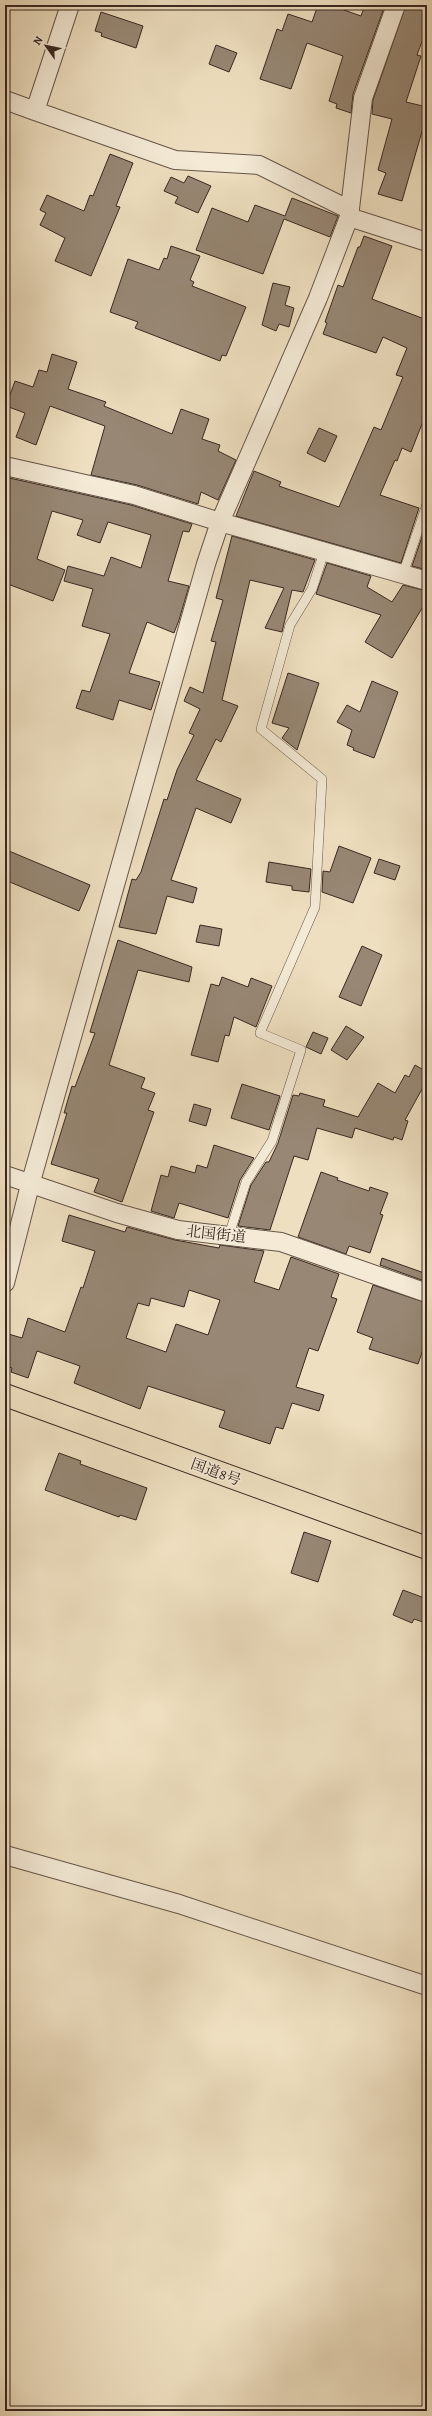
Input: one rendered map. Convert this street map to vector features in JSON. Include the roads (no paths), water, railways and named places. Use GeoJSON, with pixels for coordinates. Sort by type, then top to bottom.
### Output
{"type":"FeatureCollection","features":[{"type":"Feature","properties":{"kind":"highway","name":"国道8号"},"geometry":{"type":"LineString","coordinates":[[5,1396],[427,1548]]}},
{"type":"Feature","properties":{"kind":"street"},"geometry":{"type":"LineString","coordinates":[[35,111],[70,5]]}},
{"type":"Feature","properties":{"kind":"street"},"geometry":{"type":"LineString","coordinates":[[5,1283],[30,1185],[197,594],[220,522],[318,298],[349,213],[363,98],[396,5]]}},
{"type":"Feature","properties":{"kind":"street"},"geometry":{"type":"LineString","coordinates":[[5,100],[175,160],[258,165],[349,213],[427,242]]}},
{"type":"Feature","properties":{"kind":"street"},"geometry":{"type":"LineString","coordinates":[[5,466],[134,495],[220,522],[427,581]]}},
{"type":"Feature","properties":{"kind":"street","name":"北国街道"},"geometry":{"type":"LineString","coordinates":[[5,1175],[30,1185],[178,1230],[281,1242],[427,1293]]}},
{"type":"Feature","properties":{"kind":"street"},"geometry":{"type":"LineString","coordinates":[[5,1855],[179,1904],[427,1986]]}},
{"type":"Feature","properties":{"kind":"lane"},"geometry":{"type":"LineString","coordinates":[[403,574],[427,504]]}},
{"type":"Feature","properties":{"kind":"lane"},"geometry":{"type":"LineString","coordinates":[[229,1235],[246,1182],[272,1141],[301,1050],[260,1033],[315,907],[322,779],[261,729],[290,625],[312,589],[324,552]]}}]}
